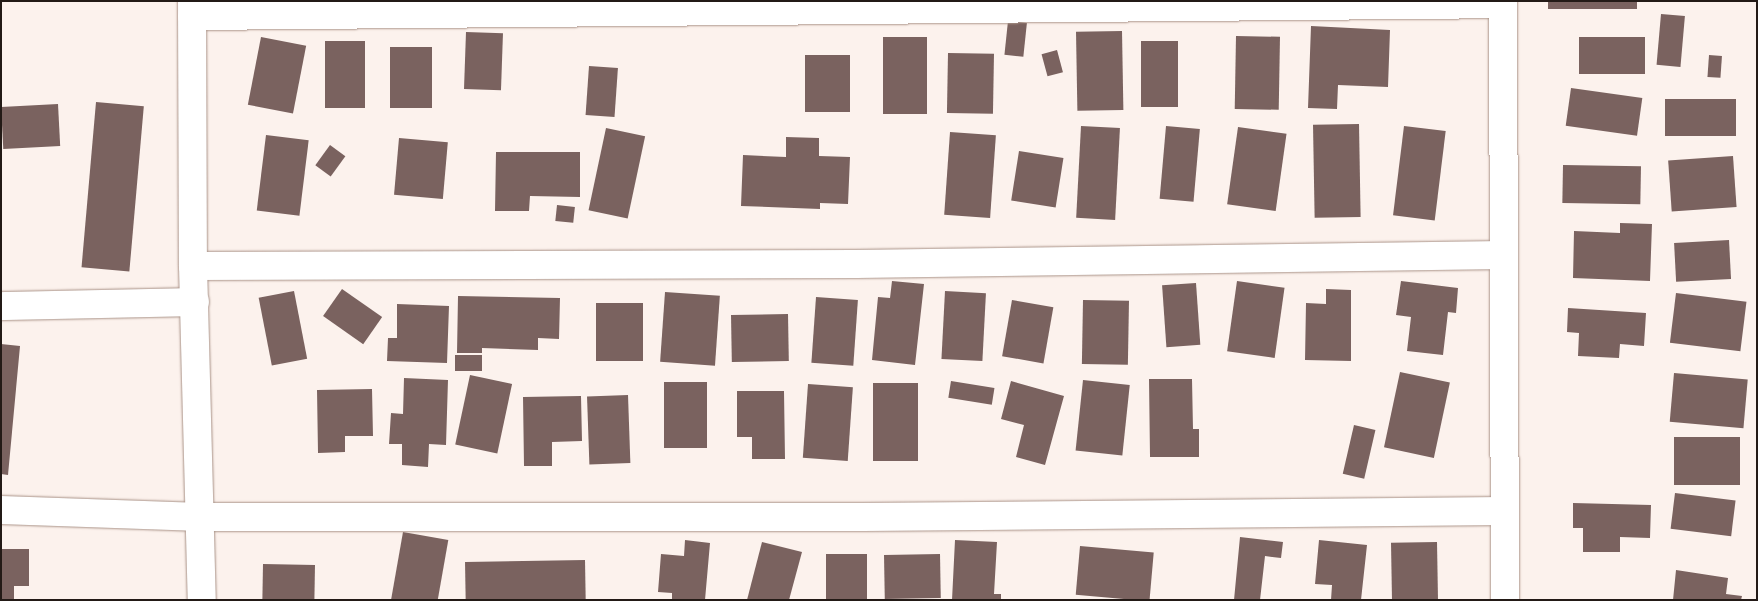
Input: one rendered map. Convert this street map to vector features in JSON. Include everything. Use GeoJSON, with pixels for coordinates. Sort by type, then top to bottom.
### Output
{"type":"FeatureCollection","features":[{"type":"Feature","properties":{"kind":"street"},"geometry":{"type":"LineString","coordinates":[[202,600],[193,266],[192,9],[1503,3],[1505,600]]}},
{"type":"Feature","properties":{"kind":"street"},"geometry":{"type":"LineString","coordinates":[[193,266],[856,264],[1504,254]]}},
{"type":"Feature","properties":{"kind":"street"},"geometry":{"type":"LineString","coordinates":[[1,306],[194,302]]}},
{"type":"Feature","properties":{"kind":"street"},"geometry":{"type":"LineString","coordinates":[[1,510],[200,517],[873,516],[1504,511]]}},
{"type":"Feature","properties":{"kind":"building"},"geometry":{"type":"Polygon","coordinates":[[[1548,1],[1637,1],[1637,9],[1548,9],[1548,1]]]}},
{"type":"Feature","properties":{"kind":"building"},"geometry":{"type":"Polygon","coordinates":[[[1661,14],[1685,16],[1680,67],[1657,65],[1661,14]]]}},
{"type":"Feature","properties":{"kind":"building"},"geometry":{"type":"Polygon","coordinates":[[[1008,21],[1027,23],[1023,57],[1004,55],[1008,21]]]}},
{"type":"Feature","properties":{"kind":"building"},"geometry":{"type":"Polygon","coordinates":[[[1311,26],[1390,30],[1388,87],[1338,85],[1337,109],[1308,108],[1311,26]]]}},
{"type":"Feature","properties":{"kind":"building"},"geometry":{"type":"Polygon","coordinates":[[[1122,31],[1123,110],[1077,111],[1076,32],[1122,31]]]}},
{"type":"Feature","properties":{"kind":"building"},"geometry":{"type":"Polygon","coordinates":[[[466,32],[503,33],[501,90],[464,89],[466,32]]]}},
{"type":"Feature","properties":{"kind":"building"},"geometry":{"type":"Polygon","coordinates":[[[1236,36],[1280,37],[1279,110],[1235,109],[1236,36]]]}},
{"type":"Feature","properties":{"kind":"building"},"geometry":{"type":"Polygon","coordinates":[[[261,37],[306,46],[293,114],[248,105],[261,37]]]}},
{"type":"Feature","properties":{"kind":"building"},"geometry":{"type":"Polygon","coordinates":[[[883,37],[927,37],[927,114],[883,114],[883,37]]]}},
{"type":"Feature","properties":{"kind":"building"},"geometry":{"type":"Polygon","coordinates":[[[1579,37],[1645,37],[1645,74],[1579,74],[1579,37]]]}},
{"type":"Feature","properties":{"kind":"building"},"geometry":{"type":"Polygon","coordinates":[[[325,41],[365,41],[365,108],[325,108],[325,41]]]}},
{"type":"Feature","properties":{"kind":"building"},"geometry":{"type":"Polygon","coordinates":[[[1141,41],[1178,41],[1178,107],[1141,107],[1141,41]]]}},
{"type":"Feature","properties":{"kind":"building"},"geometry":{"type":"Polygon","coordinates":[[[390,47],[432,47],[432,108],[390,108],[390,47]]]}},
{"type":"Feature","properties":{"kind":"building"},"geometry":{"type":"Polygon","coordinates":[[[1057,50],[1063,72],[1047,76],[1042,54],[1057,50]]]}},
{"type":"Feature","properties":{"kind":"building"},"geometry":{"type":"Polygon","coordinates":[[[948,53],[994,54],[993,114],[947,113],[948,53]]]}},
{"type":"Feature","properties":{"kind":"building"},"geometry":{"type":"Polygon","coordinates":[[[805,55],[850,55],[850,112],[805,112],[805,55]]]}},
{"type":"Feature","properties":{"kind":"building"},"geometry":{"type":"Polygon","coordinates":[[[1709,55],[1722,56],[1720,78],[1707,77],[1709,55]]]}},
{"type":"Feature","properties":{"kind":"building"},"geometry":{"type":"Polygon","coordinates":[[[589,66],[618,68],[615,117],[586,115],[589,66]]]}},
{"type":"Feature","properties":{"kind":"building"},"geometry":{"type":"Polygon","coordinates":[[[1571,88],[1642,98],[1637,136],[1566,126],[1571,88]]]}},
{"type":"Feature","properties":{"kind":"building"},"geometry":{"type":"Polygon","coordinates":[[[1665,99],[1736,99],[1736,136],[1665,136],[1665,99]]]}},
{"type":"Feature","properties":{"kind":"building"},"geometry":{"type":"Polygon","coordinates":[[[96,102],[144,106],[129,272],[82,267],[96,102]]]}},
{"type":"Feature","properties":{"kind":"building"},"geometry":{"type":"Polygon","coordinates":[[[58,104],[60,146],[3,149],[1,107],[58,104]]]}},
{"type":"Feature","properties":{"kind":"building"},"geometry":{"type":"Polygon","coordinates":[[[1359,124],[1361,217],[1315,218],[1313,125],[1359,124]]]}},
{"type":"Feature","properties":{"kind":"building"},"geometry":{"type":"Polygon","coordinates":[[[1081,126],[1120,128],[1115,220],[1076,218],[1081,126]]]}},
{"type":"Feature","properties":{"kind":"building"},"geometry":{"type":"Polygon","coordinates":[[[1166,126],[1200,129],[1194,202],[1160,199],[1166,126]]]}},
{"type":"Feature","properties":{"kind":"building"},"geometry":{"type":"Polygon","coordinates":[[[1404,126],[1446,131],[1435,220],[1393,215],[1404,126]]]}},
{"type":"Feature","properties":{"kind":"building"},"geometry":{"type":"Polygon","coordinates":[[[1238,127],[1287,134],[1276,211],[1227,204],[1238,127]]]}},
{"type":"Feature","properties":{"kind":"building"},"geometry":{"type":"Polygon","coordinates":[[[606,128],[645,136],[628,218],[589,210],[606,128]]]}},
{"type":"Feature","properties":{"kind":"building"},"geometry":{"type":"Polygon","coordinates":[[[950,132],[996,135],[990,218],[944,215],[950,132]]]}},
{"type":"Feature","properties":{"kind":"building"},"geometry":{"type":"Polygon","coordinates":[[[266,135],[309,140],[299,216],[257,210],[266,135]]]}},
{"type":"Feature","properties":{"kind":"building"},"geometry":{"type":"Polygon","coordinates":[[[786,137],[819,138],[819,156],[850,157],[848,204],[820,203],[820,209],[741,206],[743,155],[786,157],[786,137]]]}},
{"type":"Feature","properties":{"kind":"building"},"geometry":{"type":"Polygon","coordinates":[[[399,138],[448,142],[443,199],[394,195],[399,138]]]}},
{"type":"Feature","properties":{"kind":"building"},"geometry":{"type":"Polygon","coordinates":[[[330,145],[345,156],[331,176],[315,165],[330,145]]]}},
{"type":"Feature","properties":{"kind":"building"},"geometry":{"type":"Polygon","coordinates":[[[1019,151],[1063,158],[1056,207],[1011,200],[1019,151]]]}},
{"type":"Feature","properties":{"kind":"building"},"geometry":{"type":"Polygon","coordinates":[[[496,152],[580,152],[580,197],[530,196],[529,211],[495,211],[496,152]]]}},
{"type":"Feature","properties":{"kind":"building"},"geometry":{"type":"Polygon","coordinates":[[[1733,156],[1737,207],[1672,211],[1668,161],[1733,156]]]}},
{"type":"Feature","properties":{"kind":"building"},"geometry":{"type":"Polygon","coordinates":[[[1563,165],[1641,166],[1640,204],[1562,203],[1563,165]]]}},
{"type":"Feature","properties":{"kind":"building"},"geometry":{"type":"Polygon","coordinates":[[[557,205],[575,207],[573,223],[555,221],[557,205]]]}},
{"type":"Feature","properties":{"kind":"building"},"geometry":{"type":"Polygon","coordinates":[[[1620,223],[1652,224],[1650,281],[1573,278],[1574,231],[1620,233],[1620,223]]]}},
{"type":"Feature","properties":{"kind":"building"},"geometry":{"type":"Polygon","coordinates":[[[1729,240],[1731,279],[1676,282],[1674,243],[1729,240]]]}},
{"type":"Feature","properties":{"kind":"building"},"geometry":{"type":"Polygon","coordinates":[[[892,281],[924,284],[915,365],[872,360],[878,297],[890,298],[892,281]]]}},
{"type":"Feature","properties":{"kind":"building"},"geometry":{"type":"Polygon","coordinates":[[[1237,281],[1285,288],[1275,358],[1227,351],[1237,281]]]}},
{"type":"Feature","properties":{"kind":"building"},"geometry":{"type":"Polygon","coordinates":[[[1401,281],[1458,288],[1456,313],[1448,312],[1443,355],[1407,351],[1411,317],[1396,315],[1401,281]]]}},
{"type":"Feature","properties":{"kind":"building"},"geometry":{"type":"Polygon","coordinates":[[[1196,283],[1200,345],[1166,347],[1162,285],[1196,283]]]}},
{"type":"Feature","properties":{"kind":"building"},"geometry":{"type":"Polygon","coordinates":[[[342,289],[382,317],[363,344],[323,316],[342,289]]]}},
{"type":"Feature","properties":{"kind":"building"},"geometry":{"type":"Polygon","coordinates":[[[1326,289],[1351,290],[1351,361],[1305,360],[1306,303],[1326,304],[1326,289]]]}},
{"type":"Feature","properties":{"kind":"building"},"geometry":{"type":"Polygon","coordinates":[[[294,291],[307,359],[272,366],[259,298],[294,291]]]}},
{"type":"Feature","properties":{"kind":"building"},"geometry":{"type":"Polygon","coordinates":[[[945,291],[986,293],[982,361],[941,359],[945,291]]]}},
{"type":"Feature","properties":{"kind":"building"},"geometry":{"type":"Polygon","coordinates":[[[665,292],[720,296],[715,366],[660,362],[665,292]]]}},
{"type":"Feature","properties":{"kind":"building"},"geometry":{"type":"Polygon","coordinates":[[[1676,293],[1746,302],[1740,351],[1670,343],[1676,293]]]}},
{"type":"Feature","properties":{"kind":"building"},"geometry":{"type":"Polygon","coordinates":[[[458,296],[560,298],[559,339],[538,338],[538,350],[482,348],[482,353],[457,353],[458,296]]]}},
{"type":"Feature","properties":{"kind":"building"},"geometry":{"type":"Polygon","coordinates":[[[816,297],[858,300],[853,366],[811,363],[816,297]]]}},
{"type":"Feature","properties":{"kind":"building"},"geometry":{"type":"Polygon","coordinates":[[[1012,300],[1053,307],[1043,363],[1002,356],[1012,300]]]}},
{"type":"Feature","properties":{"kind":"building"},"geometry":{"type":"Polygon","coordinates":[[[1083,300],[1129,301],[1128,365],[1082,364],[1083,300]]]}},
{"type":"Feature","properties":{"kind":"building"},"geometry":{"type":"Polygon","coordinates":[[[596,303],[643,303],[643,361],[596,361],[596,303]]]}},
{"type":"Feature","properties":{"kind":"building"},"geometry":{"type":"Polygon","coordinates":[[[397,304],[449,306],[447,363],[387,361],[388,338],[397,338],[397,304]]]}},
{"type":"Feature","properties":{"kind":"building"},"geometry":{"type":"Polygon","coordinates":[[[1568,308],[1646,313],[1644,346],[1620,344],[1619,358],[1578,356],[1579,333],[1567,332],[1568,308]]]}},
{"type":"Feature","properties":{"kind":"building"},"geometry":{"type":"Polygon","coordinates":[[[788,314],[789,361],[732,362],[731,315],[788,314]]]}},
{"type":"Feature","properties":{"kind":"building"},"geometry":{"type":"Polygon","coordinates":[[[1,344],[20,346],[8,475],[1,474],[1,344]]]}},
{"type":"Feature","properties":{"kind":"building"},"geometry":{"type":"Polygon","coordinates":[[[455,355],[482,355],[482,371],[455,371],[455,355]]]}},
{"type":"Feature","properties":{"kind":"building"},"geometry":{"type":"Polygon","coordinates":[[[1400,372],[1450,383],[1434,458],[1384,447],[1400,372]]]}},
{"type":"Feature","properties":{"kind":"building"},"geometry":{"type":"Polygon","coordinates":[[[1674,373],[1748,379],[1743,428],[1670,422],[1674,373]]]}},
{"type":"Feature","properties":{"kind":"building"},"geometry":{"type":"Polygon","coordinates":[[[470,375],[512,384],[497,453],[455,444],[470,375]]]}},
{"type":"Feature","properties":{"kind":"building"},"geometry":{"type":"Polygon","coordinates":[[[404,378],[448,380],[446,445],[429,444],[428,467],[402,465],[402,444],[389,444],[391,413],[403,414],[404,378]]]}},
{"type":"Feature","properties":{"kind":"building"},"geometry":{"type":"Polygon","coordinates":[[[1149,379],[1192,379],[1193,429],[1199,429],[1199,457],[1150,457],[1149,379]]]}},
{"type":"Feature","properties":{"kind":"building"},"geometry":{"type":"Polygon","coordinates":[[[1083,380],[1130,385],[1122,456],[1076,451],[1083,380]]]}},
{"type":"Feature","properties":{"kind":"building"},"geometry":{"type":"Polygon","coordinates":[[[951,381],[994,388],[992,405],[948,398],[951,381]]]}},
{"type":"Feature","properties":{"kind":"building"},"geometry":{"type":"Polygon","coordinates":[[[1011,381],[1064,396],[1045,465],[1016,457],[1024,425],[1001,419],[1011,381]]]}},
{"type":"Feature","properties":{"kind":"building"},"geometry":{"type":"Polygon","coordinates":[[[664,382],[707,382],[707,448],[664,448],[664,382]]]}},
{"type":"Feature","properties":{"kind":"building"},"geometry":{"type":"Polygon","coordinates":[[[873,383],[918,383],[918,461],[873,461],[873,383]]]}},
{"type":"Feature","properties":{"kind":"building"},"geometry":{"type":"Polygon","coordinates":[[[808,384],[853,387],[848,461],[803,458],[808,384]]]}},
{"type":"Feature","properties":{"kind":"building"},"geometry":{"type":"Polygon","coordinates":[[[372,389],[373,436],[345,436],[345,452],[318,453],[317,390],[372,389]]]}},
{"type":"Feature","properties":{"kind":"building"},"geometry":{"type":"Polygon","coordinates":[[[737,391],[784,391],[785,459],[752,459],[752,437],[737,437],[737,391]]]}},
{"type":"Feature","properties":{"kind":"building"},"geometry":{"type":"Polygon","coordinates":[[[628,395],[630,463],[589,464],[587,396],[628,395]]]}},
{"type":"Feature","properties":{"kind":"building"},"geometry":{"type":"Polygon","coordinates":[[[581,396],[582,441],[552,442],[552,466],[524,466],[523,397],[581,396]]]}},
{"type":"Feature","properties":{"kind":"building"},"geometry":{"type":"Polygon","coordinates":[[[1354,425],[1375,430],[1364,479],[1343,474],[1354,425]]]}},
{"type":"Feature","properties":{"kind":"building"},"geometry":{"type":"Polygon","coordinates":[[[1674,437],[1740,437],[1740,485],[1674,485],[1674,437]]]}},
{"type":"Feature","properties":{"kind":"building"},"geometry":{"type":"Polygon","coordinates":[[[1675,493],[1736,500],[1731,536],[1671,529],[1675,493]]]}},
{"type":"Feature","properties":{"kind":"building"},"geometry":{"type":"Polygon","coordinates":[[[1573,503],[1651,505],[1650,538],[1620,537],[1620,552],[1583,552],[1583,528],[1573,528],[1573,503]]]}},
{"type":"Feature","properties":{"kind":"building"},"geometry":{"type":"Polygon","coordinates":[[[403,532],[448,540],[438,600],[391,600],[403,532]]]}},
{"type":"Feature","properties":{"kind":"building"},"geometry":{"type":"Polygon","coordinates":[[[1240,537],[1283,542],[1281,558],[1265,556],[1260,600],[1234,600],[1240,537]]]}},
{"type":"Feature","properties":{"kind":"building"},"geometry":{"type":"Polygon","coordinates":[[[685,540],[710,543],[705,600],[672,600],[672,593],[658,592],[661,554],[684,556],[685,540]]]}},
{"type":"Feature","properties":{"kind":"building"},"geometry":{"type":"Polygon","coordinates":[[[955,540],[997,542],[994,594],[1001,594],[1001,600],[952,600],[955,540]]]}},
{"type":"Feature","properties":{"kind":"building"},"geometry":{"type":"Polygon","coordinates":[[[1319,540],[1367,545],[1361,600],[1331,600],[1332,585],[1315,584],[1319,540]]]}},
{"type":"Feature","properties":{"kind":"building"},"geometry":{"type":"Polygon","coordinates":[[[762,542],[802,552],[789,600],[747,600],[762,542]]]}},
{"type":"Feature","properties":{"kind":"building"},"geometry":{"type":"Polygon","coordinates":[[[1437,542],[1438,600],[1392,600],[1391,543],[1437,542]]]}},
{"type":"Feature","properties":{"kind":"building"},"geometry":{"type":"Polygon","coordinates":[[[1080,546],[1154,552],[1150,600],[1076,595],[1080,546]]]}},
{"type":"Feature","properties":{"kind":"building"},"geometry":{"type":"Polygon","coordinates":[[[1,549],[29,549],[29,586],[14,586],[14,600],[1,600],[1,549]]]}},
{"type":"Feature","properties":{"kind":"building"},"geometry":{"type":"Polygon","coordinates":[[[826,554],[867,554],[867,600],[826,600],[826,554]]]}},
{"type":"Feature","properties":{"kind":"building"},"geometry":{"type":"Polygon","coordinates":[[[940,554],[941,598],[885,599],[884,555],[940,554]]]}},
{"type":"Feature","properties":{"kind":"building"},"geometry":{"type":"Polygon","coordinates":[[[585,560],[586,600],[466,600],[465,562],[585,560]]]}},
{"type":"Feature","properties":{"kind":"building"},"geometry":{"type":"Polygon","coordinates":[[[263,564],[315,565],[314,600],[262,600],[263,564]]]}},
{"type":"Feature","properties":{"kind":"building"},"geometry":{"type":"Polygon","coordinates":[[[1676,570],[1728,578],[1726,594],[1742,596],[1741,600],[1673,600],[1676,570]]]}}]}
